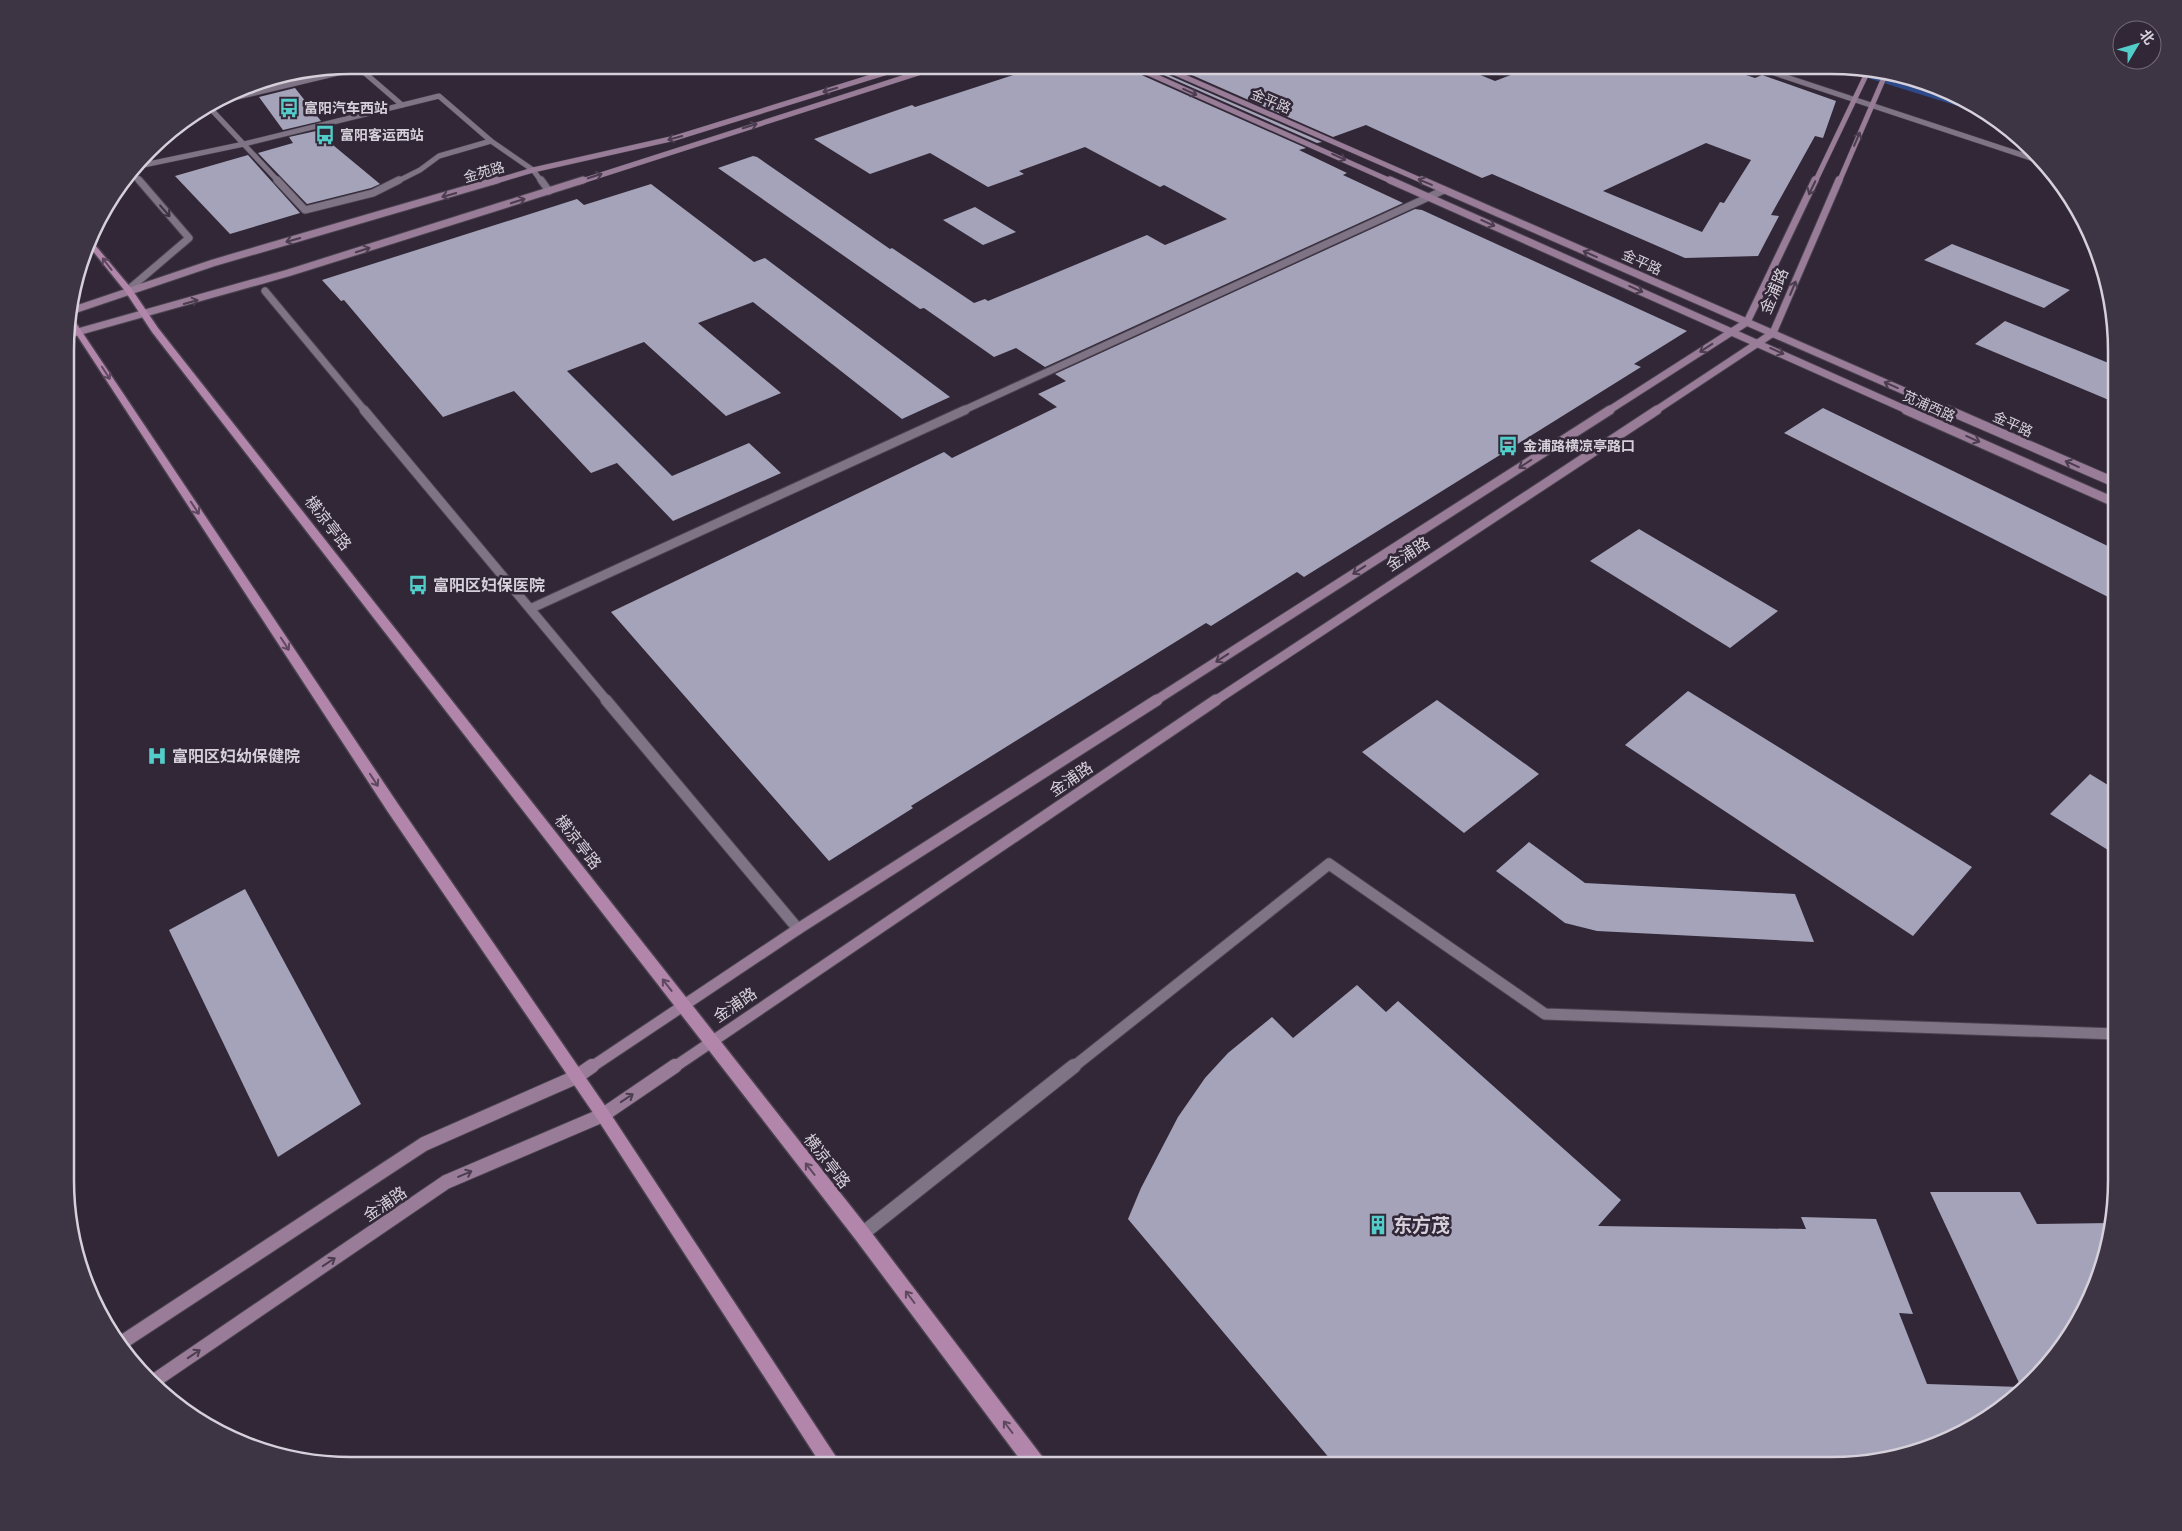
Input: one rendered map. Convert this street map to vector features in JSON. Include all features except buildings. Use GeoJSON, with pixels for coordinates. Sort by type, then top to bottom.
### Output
{"type":"FeatureCollection","features":[{"type":"Feature","properties":{"kind":"main road","name":"横凉亭路"},"geometry":{"type":"LineString","coordinates":[[94,247],[128,290],[144,316],[862,1234],[1030,1457]]}},
{"type":"Feature","properties":{"kind":"main road"},"geometry":{"type":"LineString","coordinates":[[74,335],[602,1115],[827,1457]]}},
{"type":"Feature","properties":{"kind":"street"},"geometry":{"type":"LineString","coordinates":[[243,96],[334,74]]}},
{"type":"Feature","properties":{"kind":"street"},"geometry":{"type":"LineString","coordinates":[[366,74],[402,105]]}},
{"type":"Feature","properties":{"kind":"street","name":"金苑路"},"geometry":{"type":"LineString","coordinates":[[77,310],[128,290],[213,263],[533,170],[675,138],[881,74]]}},
{"type":"Feature","properties":{"kind":"street"},"geometry":{"type":"LineString","coordinates":[[74,334],[144,316],[290,273],[915,74]]}},
{"type":"Feature","properties":{"kind":"street","name":"金平路"},"geometry":{"type":"LineString","coordinates":[[1150,74],[1732,331]]}},
{"type":"Feature","properties":{"kind":"street","name":"金平路"},"geometry":{"type":"LineString","coordinates":[[1178,74],[2108,480]]}},
{"type":"Feature","properties":{"kind":"street"},"geometry":{"type":"LineString","coordinates":[[1777,74],[2030,158]]}},
{"type":"Feature","properties":{"kind":"street","name":"金浦路"},"geometry":{"type":"LineString","coordinates":[[125,1341],[424,1144],[576,1077],[798,929],[1748,322],[1866,76]]}},
{"type":"Feature","properties":{"kind":"street","name":"金浦路"},"geometry":{"type":"LineString","coordinates":[[158,1379],[446,1182],[602,1115],[1188,719],[1773,333],[1883,79]]}},
{"type":"Feature","properties":{"kind":"street"},"geometry":{"type":"LineString","coordinates":[[145,165],[244,144],[439,96],[491,141],[533,170],[549,191]]}},
{"type":"Feature","properties":{"kind":"street"},"geometry":{"type":"LineString","coordinates":[[213,111],[305,210],[373,193],[420,170],[439,156],[491,141]]}},
{"type":"Feature","properties":{"kind":"street"},"geometry":{"type":"LineString","coordinates":[[128,290],[189,238],[135,177]]}},
{"type":"Feature","properties":{"kind":"street"},"geometry":{"type":"LineString","coordinates":[[532,608],[1444,190]]}},
{"type":"Feature","properties":{"kind":"street"},"geometry":{"type":"LineString","coordinates":[[265,291],[532,608],[798,929]]}},
{"type":"Feature","properties":{"kind":"street","name":"苋浦西路"},"geometry":{"type":"LineString","coordinates":[[1732,331],[2108,499]]}},
{"type":"Feature","properties":{"kind":"street"},"geometry":{"type":"LineString","coordinates":[[862,1234],[1329,864],[1545,1014],[2108,1034]]}},
{"type":"Feature","properties":{"kind":"water"},"geometry":{"type":"Polygon","coordinates":[[[1857,75],[1886,79],[1920,88],[1965,108],[1857,75]]]}},
{"type":"Feature","properties":{"kind":"place","name":"富阳汽车西站"},"geometry":{"type":"Point","coordinates":[289,108]}},
{"type":"Feature","properties":{"kind":"place","name":"富阳客运西站"},"geometry":{"type":"Point","coordinates":[325,135]}},
{"type":"Feature","properties":{"kind":"place","name":"金浦路横凉亭路口"},"geometry":{"type":"Point","coordinates":[1508,446]}},
{"type":"Feature","properties":{"kind":"place","name":"富阳区妇保医院"},"geometry":{"type":"Point","coordinates":[418,585]}},
{"type":"Feature","properties":{"kind":"place","name":"富阳区妇幼保健院"},"geometry":{"type":"Point","coordinates":[157,756]}},
{"type":"Feature","properties":{"kind":"place","name":"东方茂"},"geometry":{"type":"Point","coordinates":[1378,1225]}}]}
